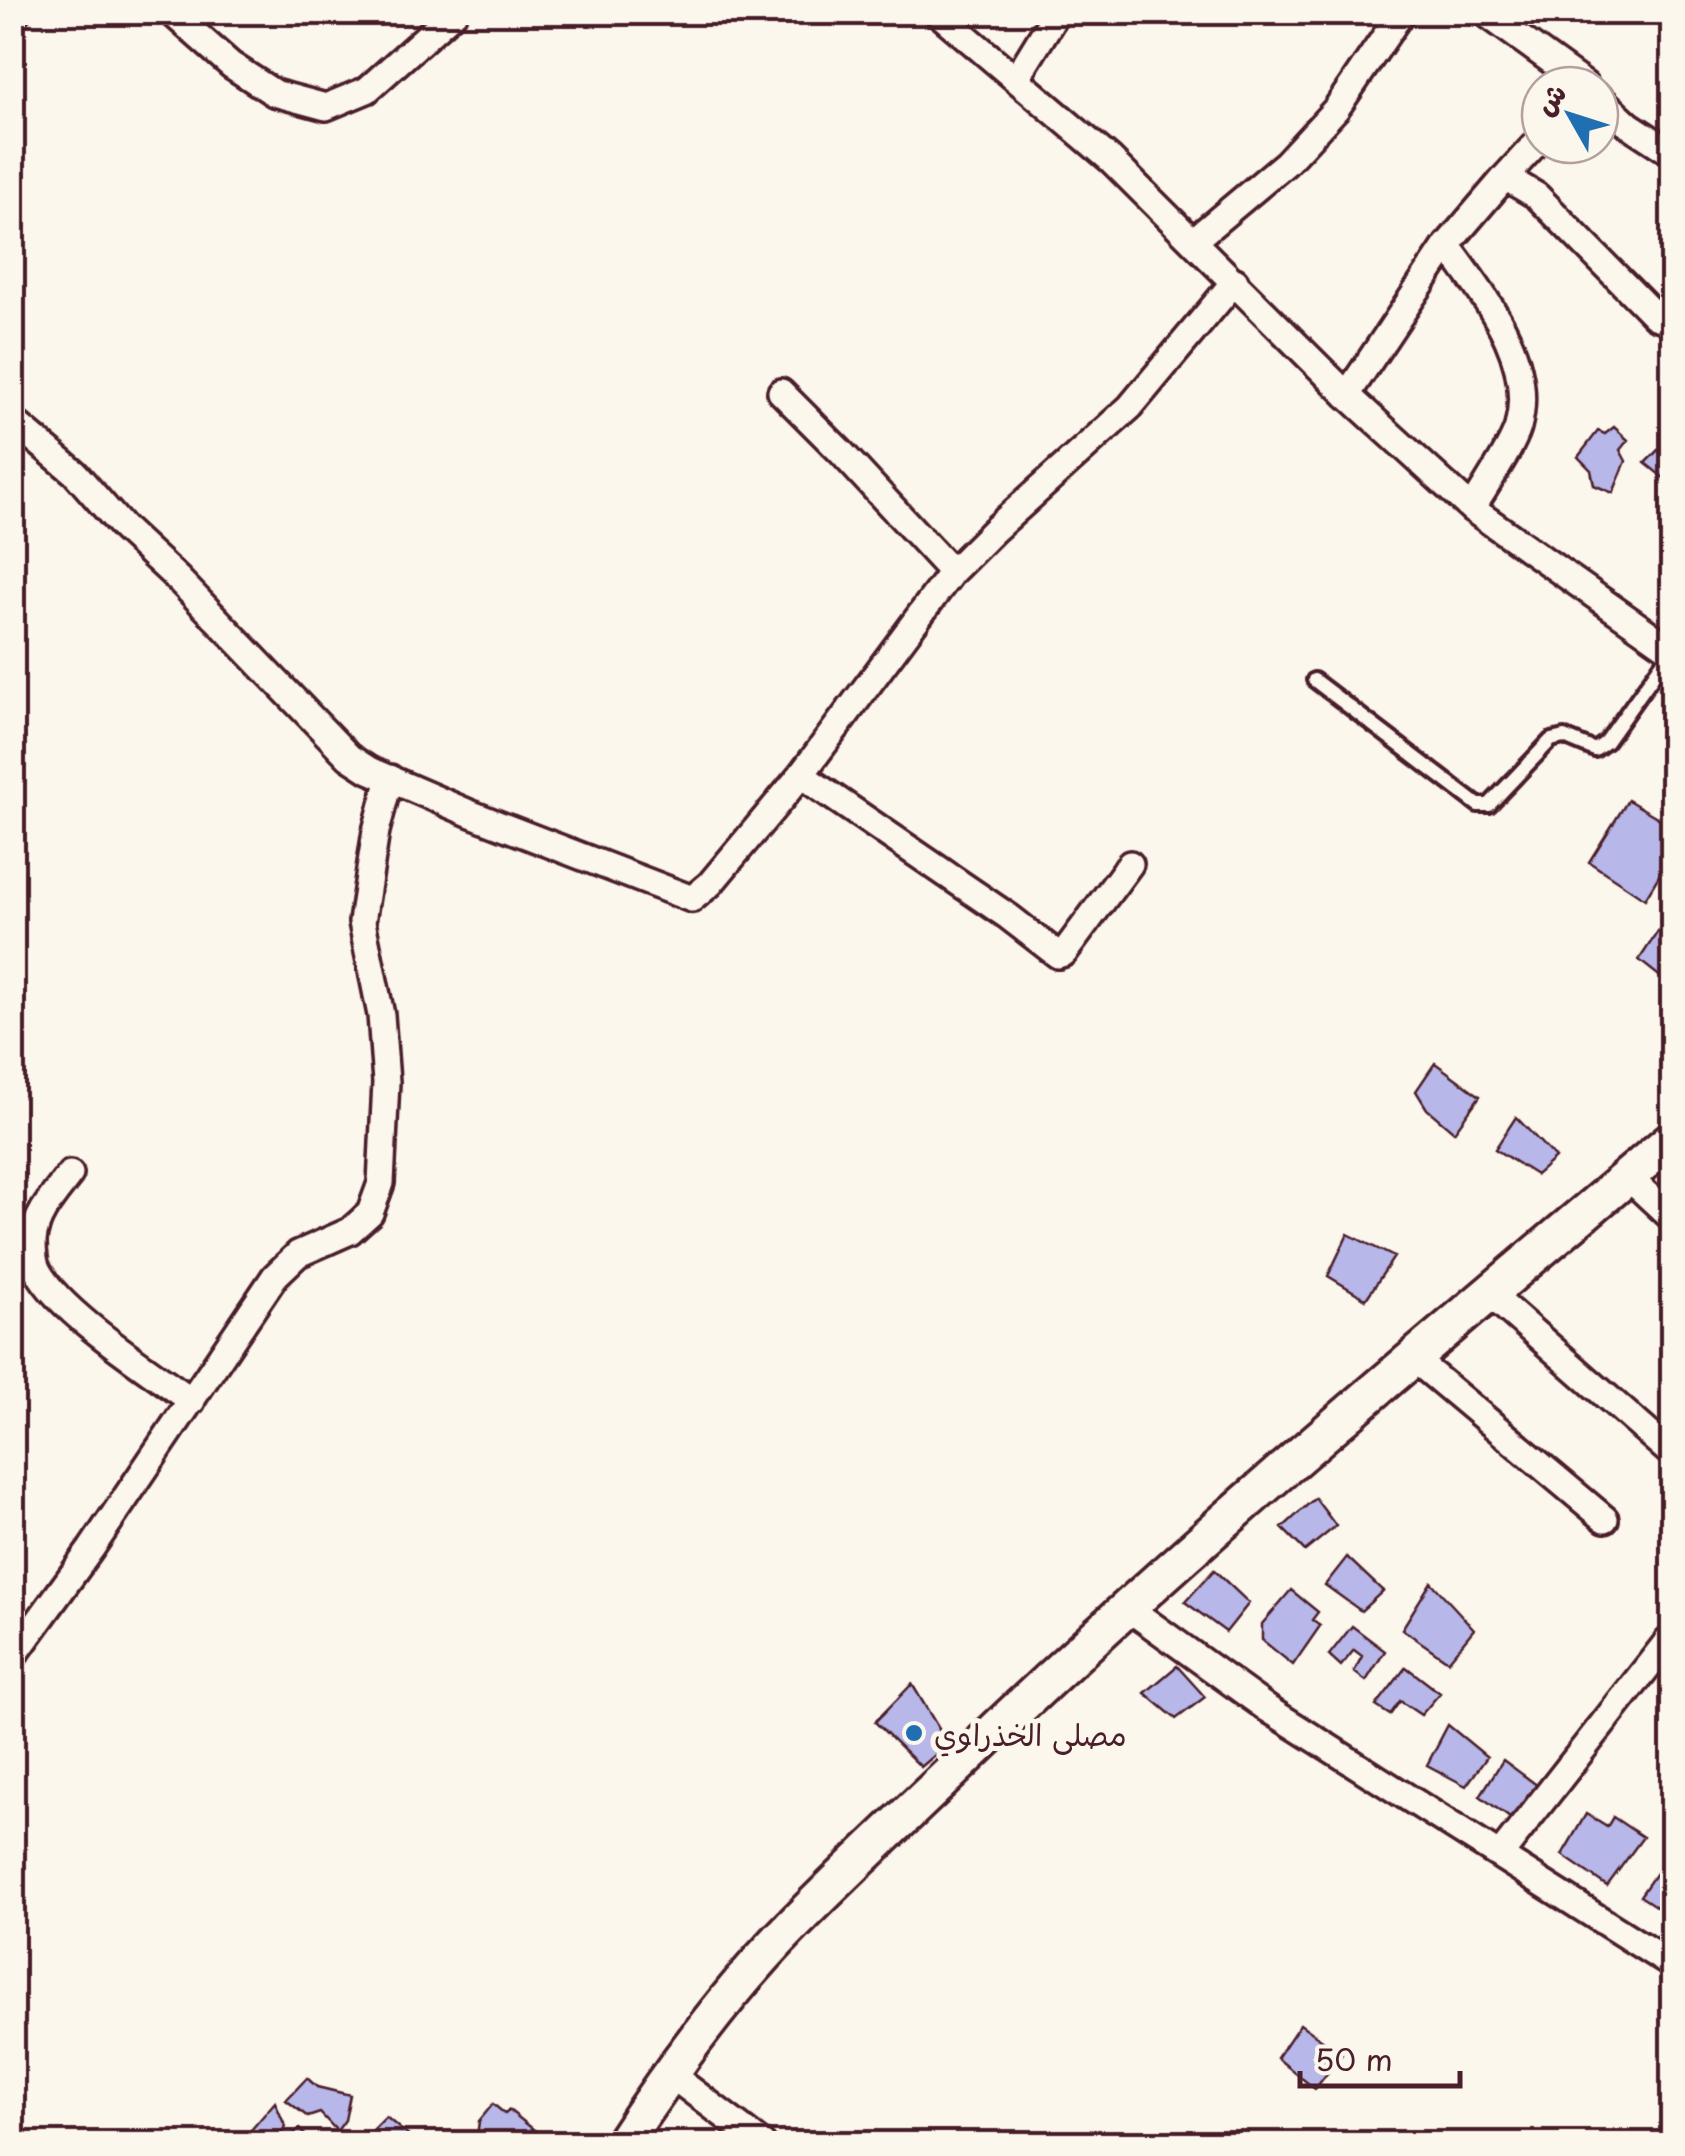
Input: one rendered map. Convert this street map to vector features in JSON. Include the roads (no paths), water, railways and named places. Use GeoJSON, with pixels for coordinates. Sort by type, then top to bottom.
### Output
{"type":"FeatureCollection","features":[{"type":"Feature","properties":{"kind":"street"},"geometry":{"type":"LineString","coordinates":[[171,12],[231,65],[274,93],[326,107],[367,90],[454,12]]}},
{"type":"Feature","properties":{"kind":"street"},"geometry":{"type":"LineString","coordinates":[[937,12],[1111,160],[1347,395],[1472,508],[1672,650]]}},
{"type":"Feature","properties":{"kind":"street"},"geometry":{"type":"LineString","coordinates":[[1016,79],[1057,12]]}},
{"type":"Feature","properties":{"kind":"street"},"geometry":{"type":"LineString","coordinates":[[1193,241],[1286,163],[1324,122],[1402,12]]}},
{"type":"Feature","properties":{"kind":"street"},"geometry":{"type":"LineString","coordinates":[[1484,12],[1557,65]]}},
{"type":"Feature","properties":{"kind":"street"},"geometry":{"type":"LineString","coordinates":[[1620,117],[1672,153]]}},
{"type":"Feature","properties":{"kind":"street"},"geometry":{"type":"LineString","coordinates":[[1347,395],[1446,245],[1520,161]]}},
{"type":"Feature","properties":{"kind":"street"},"geometry":{"type":"LineString","coordinates":[[1505,178],[1537,196],[1655,316],[1672,318]]}},
{"type":"Feature","properties":{"kind":"street"},"geometry":{"type":"LineString","coordinates":[[1446,245],[1500,320],[1521,381],[1518,428],[1472,508]]}},
{"type":"Feature","properties":{"kind":"street"},"geometry":{"type":"LineString","coordinates":[[12,420],[76,474],[123,528],[178,579],[336,746],[369,770],[692,899],[710,884],[800,775],[952,572],[1130,407],[1236,281]]}},
{"type":"Feature","properties":{"kind":"street"},"geometry":{"type":"LineString","coordinates":[[781,392],[952,572]]}},
{"type":"Feature","properties":{"kind":"street"},"geometry":{"type":"LineString","coordinates":[[800,775],[1009,916],[1058,954],[1064,953],[1130,864]]}},
{"type":"Feature","properties":{"kind":"street"},"geometry":{"type":"LineString","coordinates":[[12,1658],[275,1276],[298,1254],[332,1241],[370,1213],[381,1183],[386,1082],[380,1015],[362,922],[376,831],[390,778]]}},
{"type":"Feature","properties":{"kind":"street"},"geometry":{"type":"LineString","coordinates":[[622,2144],[700,2032],[794,1925],[1032,1694],[1414,1358],[1672,1139]]}},
{"type":"Feature","properties":{"kind":"street"},"geometry":{"type":"LineString","coordinates":[[70,1174],[40,1214],[33,1240],[36,1269],[56,1294],[110,1341],[192,1401]]}},
{"type":"Feature","properties":{"kind":"street"},"geometry":{"type":"LineString","coordinates":[[1628,1176],[1672,1218]]}},
{"type":"Feature","properties":{"kind":"street"},"geometry":{"type":"LineString","coordinates":[[1489,1293],[1672,1454]]}},
{"type":"Feature","properties":{"kind":"street"},"geometry":{"type":"LineString","coordinates":[[1414,1358],[1605,1519]]}},
{"type":"Feature","properties":{"kind":"street"},"geometry":{"type":"LineString","coordinates":[[1128,1608],[1256,1701],[1672,1965]]}},
{"type":"Feature","properties":{"kind":"street"},"geometry":{"type":"LineString","coordinates":[[1500,1855],[1667,1642]]}},
{"type":"Feature","properties":{"kind":"street"},"geometry":{"type":"LineString","coordinates":[[670,2074],[762,2144]]}},
{"type":"Feature","properties":{"kind":"lane"},"geometry":{"type":"LineString","coordinates":[[1314,680],[1478,805],[1489,804],[1551,740],[1564,737],[1595,750],[1606,742],[1672,650]]}},
{"type":"Feature","properties":{"kind":"place","name":"مصلى الخذراوي"},"geometry":{"type":"Point","coordinates":[914,1733]}}]}
